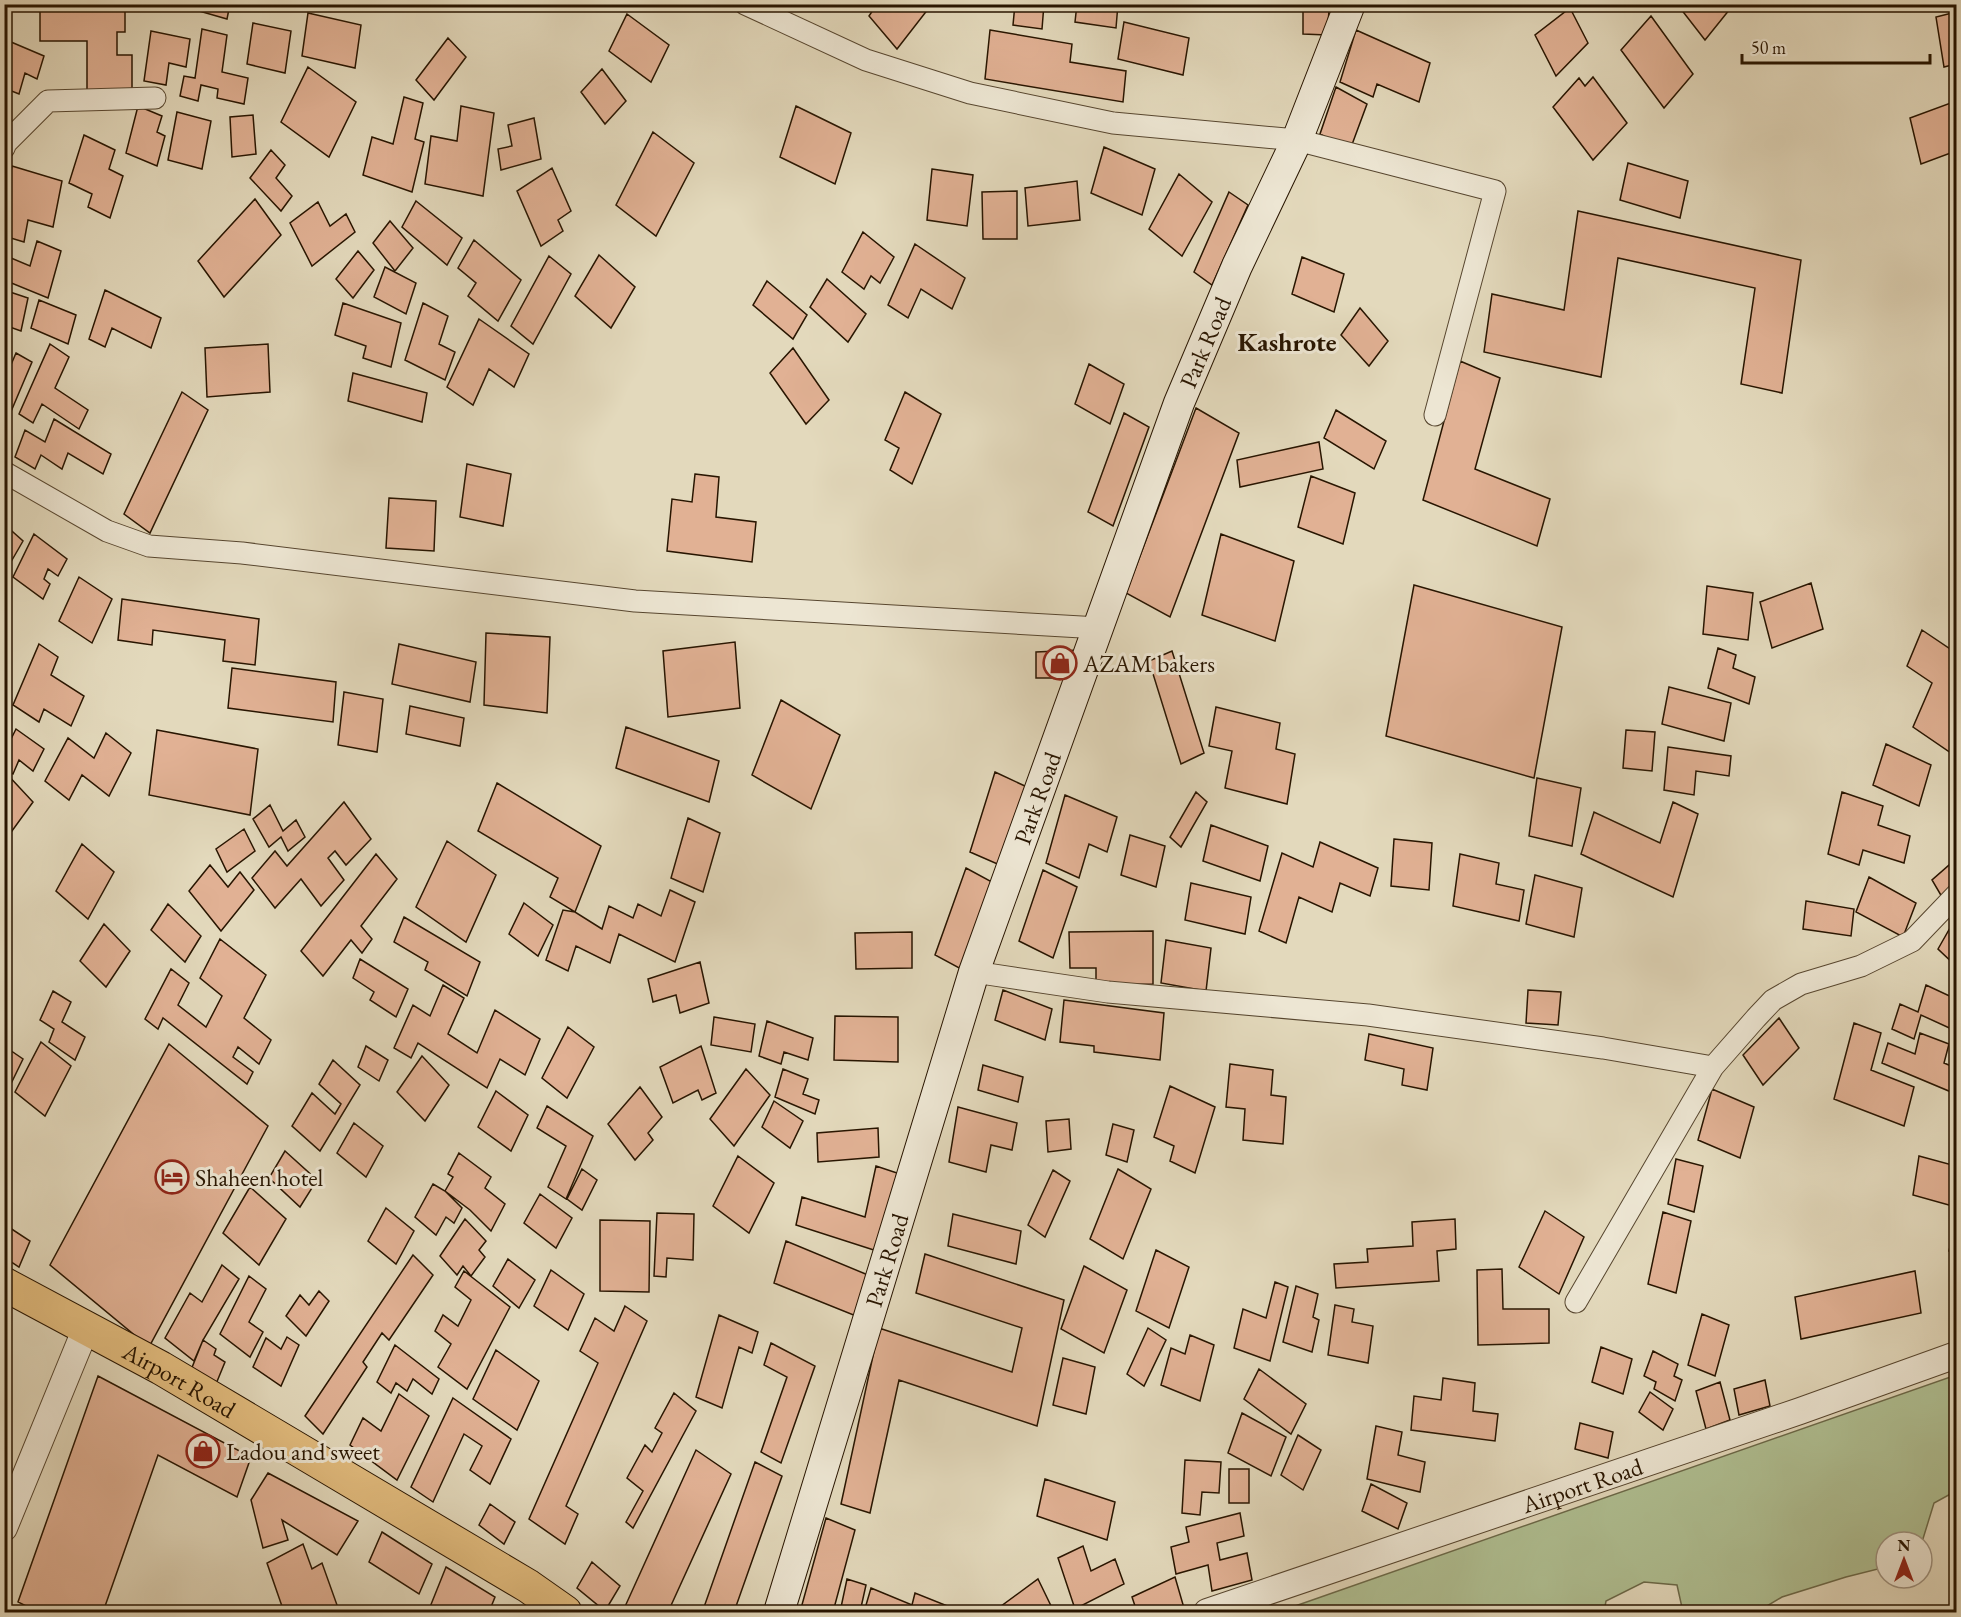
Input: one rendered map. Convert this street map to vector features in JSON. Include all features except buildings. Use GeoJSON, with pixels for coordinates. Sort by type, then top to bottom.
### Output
{"type":"FeatureCollection","features":[{"type":"Feature","properties":{"kind":"highway","name":"Airport Road"},"geometry":{"type":"LineString","coordinates":[[4,1284],[161,1368],[528,1586],[565,1612]]}},
{"type":"Feature","properties":{"kind":"main road","name":"Park Road"},"geometry":{"type":"LineString","coordinates":[[779,1612],[974,972],[1179,403],[1237,266],[1297,140],[1350,4]]}},
{"type":"Feature","properties":{"kind":"street"},"geometry":{"type":"LineString","coordinates":[[751,6],[866,60],[970,93],[1113,123],[1297,140],[1495,191],[1435,415]]}},
{"type":"Feature","properties":{"kind":"street"},"geometry":{"type":"LineString","coordinates":[[4,148],[6,143],[48,100],[155,98]]}},
{"type":"Feature","properties":{"kind":"street"},"geometry":{"type":"LineString","coordinates":[[4,472],[107,531],[149,546],[242,553],[635,601],[1099,628]]}},
{"type":"Feature","properties":{"kind":"street"},"geometry":{"type":"LineString","coordinates":[[1575,1302],[1713,1067],[1773,1000],[1801,984],[1861,966],[1912,941],[1956,896]]}},
{"type":"Feature","properties":{"kind":"street"},"geometry":{"type":"LineString","coordinates":[[974,972],[1108,992],[1368,1015],[1603,1048],[1713,1067]]}},
{"type":"Feature","properties":{"kind":"street"},"geometry":{"type":"LineString","coordinates":[[4,1528],[86,1328]]}},
{"type":"Feature","properties":{"kind":"street","name":"Airport Road"},"geometry":{"type":"LineString","coordinates":[[1207,1612],[1800,1411],[1956,1355]]}},
{"type":"Feature","properties":{"kind":"green space"},"geometry":{"type":"Polygon","coordinates":[[[1956,1375],[1956,1491],[1934,1503],[1926,1530],[1874,1530],[1874,1570],[1782,1597],[1757,1612],[1683,1612],[1677,1585],[1644,1582],[1606,1601],[1604,1612],[1278,1612],[1956,1375]]]}},
{"type":"Feature","properties":{"kind":"place","name":"AZAM bakers"},"geometry":{"type":"Point","coordinates":[1060,663]}},
{"type":"Feature","properties":{"kind":"place","name":"Shaheen hotel"},"geometry":{"type":"Point","coordinates":[172,1177]}},
{"type":"Feature","properties":{"kind":"place","name":"Ladou and sweet"},"geometry":{"type":"Point","coordinates":[203,1451]}},
{"type":"Feature","properties":{"kind":"district","name":"Kashrote"},"geometry":{"type":"Point","coordinates":[1287,342]}}]}
